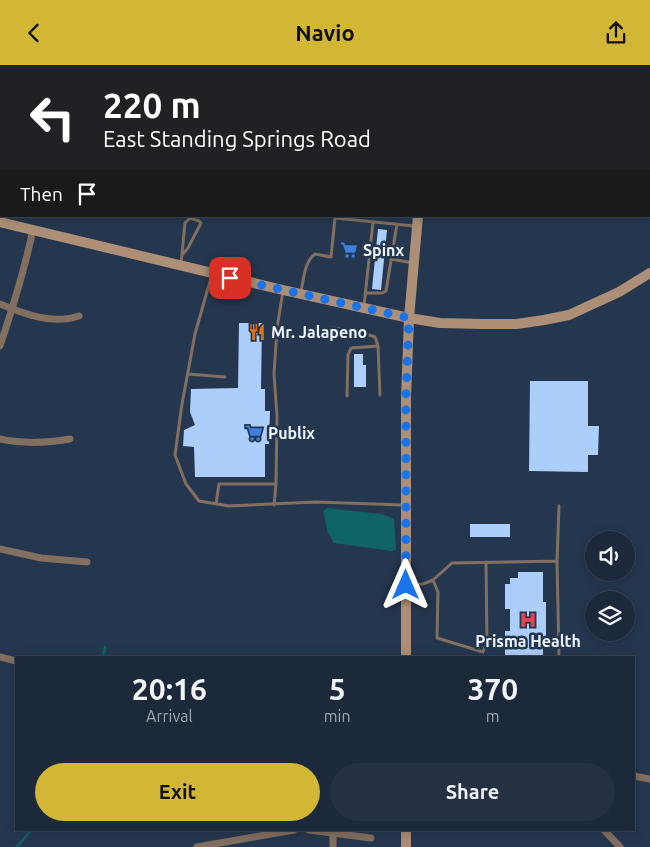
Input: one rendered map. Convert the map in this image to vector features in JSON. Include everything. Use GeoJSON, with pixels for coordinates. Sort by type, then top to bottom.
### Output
{"type":"FeatureCollection","features":[{"type":"Feature","properties":{"kind":"street"},"geometry":{"type":"LineString","coordinates":[[406,656],[406,397],[409,318],[418,221]]}},
{"type":"Feature","properties":{"kind":"street"},"geometry":{"type":"LineString","coordinates":[[0,222],[181,260],[212,273],[409,318],[440,323],[517,324],[569,315],[620,292],[650,273]]}},
{"type":"Feature","properties":{"kind":"street"},"geometry":{"type":"LineString","coordinates":[[0,346],[24,269],[33,229]]}},
{"type":"Feature","properties":{"kind":"street"},"geometry":{"type":"LineString","coordinates":[[0,304],[20,312],[51,319],[72,319],[79,316]]}},
{"type":"Feature","properties":{"kind":"street"},"geometry":{"type":"LineString","coordinates":[[0,439],[24,443],[54,442],[70,439]]}},
{"type":"Feature","properties":{"kind":"street"},"geometry":{"type":"LineString","coordinates":[[0,549],[41,558],[87,562]]}},
{"type":"Feature","properties":{"kind":"street"},"geometry":{"type":"LineString","coordinates":[[0,657],[15,661]]}},
{"type":"Feature","properties":{"kind":"street"},"geometry":{"type":"LineString","coordinates":[[635,776],[650,779]]}},
{"type":"Feature","properties":{"kind":"street"},"geometry":{"type":"LineString","coordinates":[[197,847],[288,831]]}},
{"type":"Feature","properties":{"kind":"street"},"geometry":{"type":"LineString","coordinates":[[317,831],[371,838]]}},
{"type":"Feature","properties":{"kind":"street"},"geometry":{"type":"LineString","coordinates":[[406,831],[406,847]]}},
{"type":"Feature","properties":{"kind":"street"},"geometry":{"type":"LineString","coordinates":[[605,831],[620,847]]}},
{"type":"Feature","properties":{"kind":"street"},"geometry":{"type":"LineString","coordinates":[[333,833],[333,847]]}},
{"type":"Feature","properties":{"kind":"lane"},"geometry":{"type":"LineString","coordinates":[[190,218],[201,223],[181,260],[185,223],[190,218]]}},
{"type":"Feature","properties":{"kind":"lane"},"geometry":{"type":"LineString","coordinates":[[301,294],[306,266],[310,258],[315,254],[331,257],[335,218],[397,224],[418,221]]}},
{"type":"Feature","properties":{"kind":"lane"},"geometry":{"type":"LineString","coordinates":[[364,308],[373,222]]}},
{"type":"Feature","properties":{"kind":"lane"},"geometry":{"type":"LineString","coordinates":[[365,293],[382,293],[386,291],[397,224]]}},
{"type":"Feature","properties":{"kind":"lane"},"geometry":{"type":"LineString","coordinates":[[391,259],[414,263]]}},
{"type":"Feature","properties":{"kind":"lane"},"geometry":{"type":"LineString","coordinates":[[212,273],[195,334],[175,455],[186,484],[199,501],[229,506],[316,502],[406,505]]}},
{"type":"Feature","properties":{"kind":"lane"},"geometry":{"type":"LineString","coordinates":[[274,505],[277,416],[274,374],[277,328],[283,290]]}},
{"type":"Feature","properties":{"kind":"lane"},"geometry":{"type":"LineString","coordinates":[[334,328],[375,337],[378,346],[380,395]]}},
{"type":"Feature","properties":{"kind":"lane"},"geometry":{"type":"LineString","coordinates":[[347,396],[348,355],[351,348],[378,346]]}},
{"type":"Feature","properties":{"kind":"lane"},"geometry":{"type":"LineString","coordinates":[[188,374],[224,377]]}},
{"type":"Feature","properties":{"kind":"lane"},"geometry":{"type":"LineString","coordinates":[[216,504],[219,484],[276,484]]}},
{"type":"Feature","properties":{"kind":"lane"},"geometry":{"type":"LineString","coordinates":[[559,506],[557,561],[559,656]]}},
{"type":"Feature","properties":{"kind":"lane"},"geometry":{"type":"LineString","coordinates":[[406,585],[423,584],[433,580],[452,563],[557,561]]}},
{"type":"Feature","properties":{"kind":"lane"},"geometry":{"type":"LineString","coordinates":[[433,580],[438,592],[437,638],[483,652],[487,642],[486,562]]}},
{"type":"Feature","properties":{"kind":"shaded area"},"geometry":{"type":"Polygon","coordinates":[[[327,508],[382,514],[394,519],[396,550],[334,543],[328,533],[323,511],[327,508]]]}},
{"type":"Feature","properties":{"kind":"building","name":"Spinx"},"geometry":{"type":"Polygon","coordinates":[[[378,229],[387,230],[381,290],[372,289],[378,229]]]}},
{"type":"Feature","properties":{"kind":"building"},"geometry":{"type":"Polygon","coordinates":[[[239,323],[262,323],[261,389],[265,389],[265,411],[270,411],[269,444],[265,444],[265,477],[195,477],[194,447],[183,446],[184,430],[195,425],[190,412],[191,389],[238,388],[239,323]]]}},
{"type":"Feature","properties":{"kind":"building"},"geometry":{"type":"Polygon","coordinates":[[[354,354],[363,354],[363,365],[366,365],[366,387],[354,387],[354,354]]]}},
{"type":"Feature","properties":{"kind":"building"},"geometry":{"type":"Polygon","coordinates":[[[530,381],[588,381],[588,426],[599,426],[598,455],[588,455],[588,472],[529,471],[530,381]]]}},
{"type":"Feature","properties":{"kind":"building"},"geometry":{"type":"Polygon","coordinates":[[[470,524],[510,524],[510,537],[470,537],[470,524]]]}},
{"type":"Feature","properties":{"kind":"building","name":"Prisma Health"},"geometry":{"type":"Polygon","coordinates":[[[518,572],[543,572],[543,602],[546,602],[546,645],[543,645],[543,656],[505,656],[505,631],[510,631],[510,609],[505,609],[505,584],[510,584],[510,578],[518,578],[518,572]]]}},
{"type":"Feature","properties":{"kind":"waterway"},"geometry":{"type":"LineString","coordinates":[[103,656],[105,647]]}},
{"type":"Feature","properties":{"kind":"waterway"},"geometry":{"type":"LineString","coordinates":[[17,847],[30,831]]}},
{"type":"Feature","properties":{"kind":"place","name":"Spinx"},"geometry":{"type":"Point","coordinates":[349,250]}},
{"type":"Feature","properties":{"kind":"place","name":"Mr. Jalapeno"},"geometry":{"type":"Point","coordinates":[257,332]}},
{"type":"Feature","properties":{"kind":"place","name":"Publix"},"geometry":{"type":"Point","coordinates":[254,433]}},
{"type":"Feature","properties":{"kind":"place","name":"Prisma Health"},"geometry":{"type":"Point","coordinates":[528,620]}},
{"type":"Feature","properties":{"kind":"route"},"geometry":{"type":"LineString","coordinates":[[230,278],[409,318],[406,397],[406,585]]}}]}
